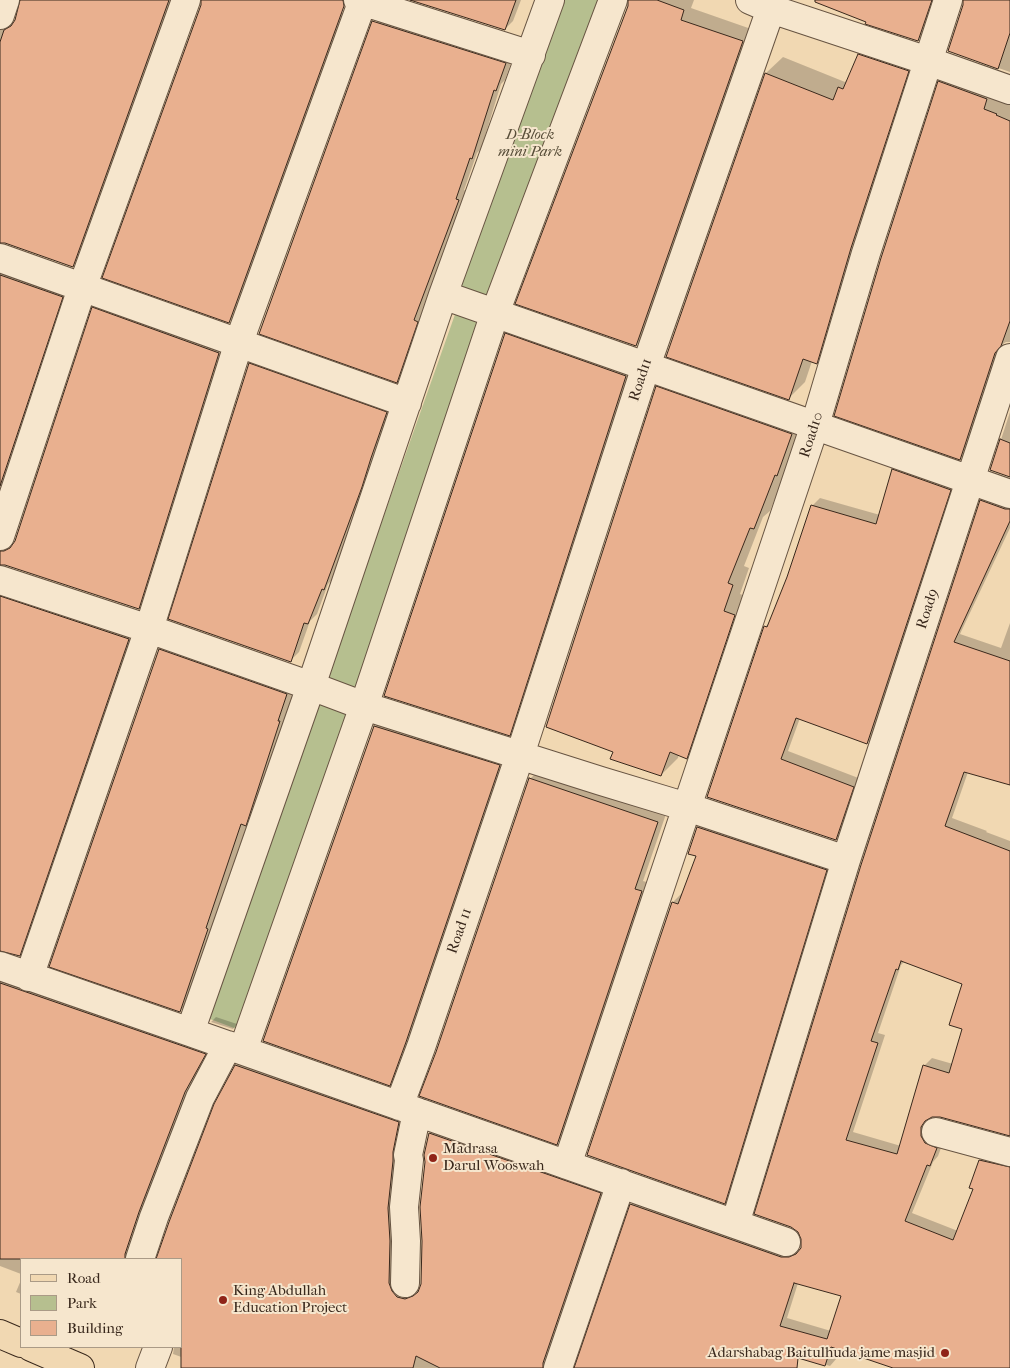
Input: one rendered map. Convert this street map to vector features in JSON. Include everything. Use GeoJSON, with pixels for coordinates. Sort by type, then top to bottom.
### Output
{"type":"FeatureCollection","features":[{"type":"Feature","properties":{"kind":"main road"},"geometry":{"type":"LineString","coordinates":[[0,1334],[20,1343]]}},
{"type":"Feature","properties":{"kind":"main road"},"geometry":{"type":"LineString","coordinates":[[33,1348],[80,1368]]}},
{"type":"Feature","properties":{"kind":"street"},"geometry":{"type":"LineString","coordinates":[[0,15],[5,0]]}},
{"type":"Feature","properties":{"kind":"street"},"geometry":{"type":"LineString","coordinates":[[0,536],[82,288],[186,0]]}},
{"type":"Feature","properties":{"kind":"street"},"geometry":{"type":"LineString","coordinates":[[29,977],[149,629],[239,342],[361,0],[530,55]]}},
{"type":"Feature","properties":{"kind":"street"},"geometry":{"type":"LineString","coordinates":[[190,1032],[311,686],[443,295],[550,0]]}},
{"type":"Feature","properties":{"kind":"street"},"geometry":{"type":"LineString","coordinates":[[140,1258],[154,1217],[200,1098],[235,1048],[364,706],[495,313],[613,0]]}},
{"type":"Feature","properties":{"kind":"street","name":"Road10"},"geometry":{"type":"LineString","coordinates":[[567,1165],[815,426],[866,252],[948,0]]}},
{"type":"Feature","properties":{"kind":"street"},"geometry":{"type":"LineString","coordinates":[[765,3],[1010,90]]}},
{"type":"Feature","properties":{"kind":"street","name":"Road11"},"geometry":{"type":"LineString","coordinates":[[520,755],[765,3]]}},
{"type":"Feature","properties":{"kind":"street"},"geometry":{"type":"LineString","coordinates":[[0,258],[407,403]]}},
{"type":"Feature","properties":{"kind":"street"},"geometry":{"type":"LineString","coordinates":[[443,295],[1010,494]]}},
{"type":"Feature","properties":{"kind":"street","name":"Road9"},"geometry":{"type":"LineString","coordinates":[[735,1224],[846,860],[1010,358]]}},
{"type":"Feature","properties":{"kind":"street"},"geometry":{"type":"LineString","coordinates":[[0,580],[149,629],[364,706],[687,807],[846,860]]}},
{"type":"Feature","properties":{"kind":"street","name":"Road 11"},"geometry":{"type":"LineString","coordinates":[[406,1283],[404,1207],[409,1160],[408,1109],[421,1047],[520,755]]}},
{"type":"Feature","properties":{"kind":"street"},"geometry":{"type":"LineString","coordinates":[[0,966],[786,1242]]}},
{"type":"Feature","properties":{"kind":"street"},"geometry":{"type":"LineString","coordinates":[[936,1132],[1010,1152]]}},
{"type":"Feature","properties":{"kind":"street"},"geometry":{"type":"LineString","coordinates":[[558,1368],[620,1183]]}},
{"type":"Feature","properties":{"kind":"street"},"geometry":{"type":"LineString","coordinates":[[150,1368],[158,1348]]}},
{"type":"Feature","properties":{"kind":"green space","name":"D-Block mini Park"},"geometry":{"type":"Polygon","coordinates":[[[555,0],[605,0],[498,303],[455,287],[555,0]]]}},
{"type":"Feature","properties":{"kind":"green space"},"geometry":{"type":"Polygon","coordinates":[[[458,306],[488,317],[355,697],[324,685],[458,306]]]}},
{"type":"Feature","properties":{"kind":"green space"},"geometry":{"type":"Polygon","coordinates":[[[318,697],[354,710],[242,1031],[210,1019],[318,697]]]}},
{"type":"Feature","properties":{"kind":"building"},"geometry":{"type":"Polygon","coordinates":[[[20,0],[169,0],[73,267],[5,243],[0,243],[0,42],[4,30],[11,26],[15,20],[20,0]]]}},
{"type":"Feature","properties":{"kind":"building"},"geometry":{"type":"Polygon","coordinates":[[[201,0],[343,0],[344,6],[229,323],[102,278],[201,5],[201,0]]]}},
{"type":"Feature","properties":{"kind":"building"},"geometry":{"type":"Polygon","coordinates":[[[410,0],[516,0],[505,30],[410,0]]]}},
{"type":"Feature","properties":{"kind":"building"},"geometry":{"type":"Polygon","coordinates":[[[628,0],[657,0],[684,10],[681,20],[743,41],[636,346],[515,304],[628,6],[628,0]]]}},
{"type":"Feature","properties":{"kind":"building"},"geometry":{"type":"Polygon","coordinates":[[[815,0],[932,0],[918,41],[865,24],[866,22],[815,2],[815,0]]]}},
{"type":"Feature","properties":{"kind":"building"},"geometry":{"type":"Polygon","coordinates":[[[963,0],[1010,0],[1010,33],[998,69],[948,51],[963,0]]]}},
{"type":"Feature","properties":{"kind":"building"},"geometry":{"type":"Polygon","coordinates":[[[372,21],[506,63],[496,91],[494,90],[472,159],[470,158],[456,199],[459,200],[414,320],[418,322],[397,383],[259,334],[372,21]]]}},
{"type":"Feature","properties":{"kind":"building"},"geometry":{"type":"Polygon","coordinates":[[[858,54],[909,71],[851,248],[817,364],[803,359],[789,400],[666,357],[765,73],[833,100],[838,87],[843,89],[858,54]]]}},
{"type":"Feature","properties":{"kind":"building"},"geometry":{"type":"Polygon","coordinates":[[[938,81],[987,99],[984,109],[1010,121],[1010,321],[1001,346],[995,353],[960,460],[834,416],[881,258],[938,81]]]}},
{"type":"Feature","properties":{"kind":"building"},"geometry":{"type":"Polygon","coordinates":[[[0,275],[63,297],[0,486],[0,275]]]}},
{"type":"Feature","properties":{"kind":"building"},"geometry":{"type":"Polygon","coordinates":[[[92,307],[219,353],[139,609],[5,565],[0,565],[0,551],[10,548],[15,541],[92,307]]]}},
{"type":"Feature","properties":{"kind":"building"},"geometry":{"type":"Polygon","coordinates":[[[505,333],[626,376],[510,736],[384,696],[505,333]]]}},
{"type":"Feature","properties":{"kind":"building"},"geometry":{"type":"Polygon","coordinates":[[[249,363],[387,412],[324,590],[322,589],[308,624],[304,623],[291,662],[168,619],[249,363]]]}},
{"type":"Feature","properties":{"kind":"building"},"geometry":{"type":"Polygon","coordinates":[[[656,386],[792,434],[777,476],[775,475],[754,529],[750,528],[728,583],[733,585],[724,611],[735,615],[687,759],[670,752],[661,776],[610,759],[613,752],[546,727],[656,386]]]}},
{"type":"Feature","properties":{"kind":"building"},"geometry":{"type":"Polygon","coordinates":[[[1000,439],[1010,443],[1010,477],[990,470],[1000,439]]]}},
{"type":"Feature","properties":{"kind":"building"},"geometry":{"type":"Polygon","coordinates":[[[892,469],[951,490],[867,744],[796,718],[781,759],[854,787],[836,840],[707,797],[764,626],[767,627],[787,577],[811,505],[876,524],[892,469]]]}},
{"type":"Feature","properties":{"kind":"building"},"geometry":{"type":"Polygon","coordinates":[[[980,500],[1010,509],[1010,521],[954,642],[1010,661],[1010,785],[964,772],[945,826],[1010,851],[1010,1136],[940,1117],[932,1117],[925,1121],[921,1127],[921,1136],[925,1143],[937,1148],[930,1166],[927,1165],[905,1221],[953,1240],[973,1189],[969,1188],[979,1160],[1010,1167],[1010,1368],[893,1368],[831,1347],[825,1366],[798,1358],[797,1368],[574,1368],[630,1204],[781,1257],[789,1257],[796,1254],[801,1248],[801,1239],[798,1232],[791,1227],[754,1214],[861,865],[980,500]],[[901,961],[898,970],[896,969],[871,1041],[878,1043],[846,1140],[897,1154],[923,1065],[949,1073],[962,1029],[949,1025],[962,984],[901,961]],[[794,1283],[780,1326],[827,1339],[841,1296],[794,1283]]]}},
{"type":"Feature","properties":{"kind":"building"},"geometry":{"type":"Polygon","coordinates":[[[0,596],[129,639],[20,956],[0,951],[0,596]]]}},
{"type":"Feature","properties":{"kind":"building"},"geometry":{"type":"Polygon","coordinates":[[[159,649],[287,694],[246,826],[241,824],[180,1012],[49,967],[159,649]]]}},
{"type":"Feature","properties":{"kind":"building"},"geometry":{"type":"Polygon","coordinates":[[[374,726],[500,765],[390,1086],[263,1041],[374,726]]]}},
{"type":"Feature","properties":{"kind":"building"},"geometry":{"type":"Polygon","coordinates":[[[529,778],[658,822],[635,889],[642,891],[557,1145],[419,1096],[436,1052],[529,778]]]}},
{"type":"Feature","properties":{"kind":"building"},"geometry":{"type":"Polygon","coordinates":[[[697,827],[827,870],[725,1204],[587,1155],[672,902],[678,904],[696,856],[688,854],[697,827]]]}},
{"type":"Feature","properties":{"kind":"building"},"geometry":{"type":"Polygon","coordinates":[[[0,983],[206,1054],[185,1092],[139,1212],[125,1258],[0,1259],[0,983]]]}},
{"type":"Feature","properties":{"kind":"building"},"geometry":{"type":"Polygon","coordinates":[[[235,1065],[399,1122],[393,1152],[388,1208],[390,1241],[389,1283],[397,1297],[405,1299],[418,1292],[421,1284],[422,1241],[420,1207],[425,1162],[424,1155],[429,1133],[601,1193],[543,1363],[543,1368],[440,1368],[416,1356],[413,1368],[181,1368],[182,1258],[156,1258],[214,1104],[235,1065]]]}},
{"type":"Feature","properties":{"kind":"place","name":"Madrasa Darul Wooswah"},"geometry":{"type":"Point","coordinates":[433,1158]}},
{"type":"Feature","properties":{"kind":"place","name":"King Abdullah Education Project"},"geometry":{"type":"Point","coordinates":[223,1300]}},
{"type":"Feature","properties":{"kind":"place","name":"Adarshabag Baitulhuda jame masjid"},"geometry":{"type":"Point","coordinates":[945,1353]}}]}
